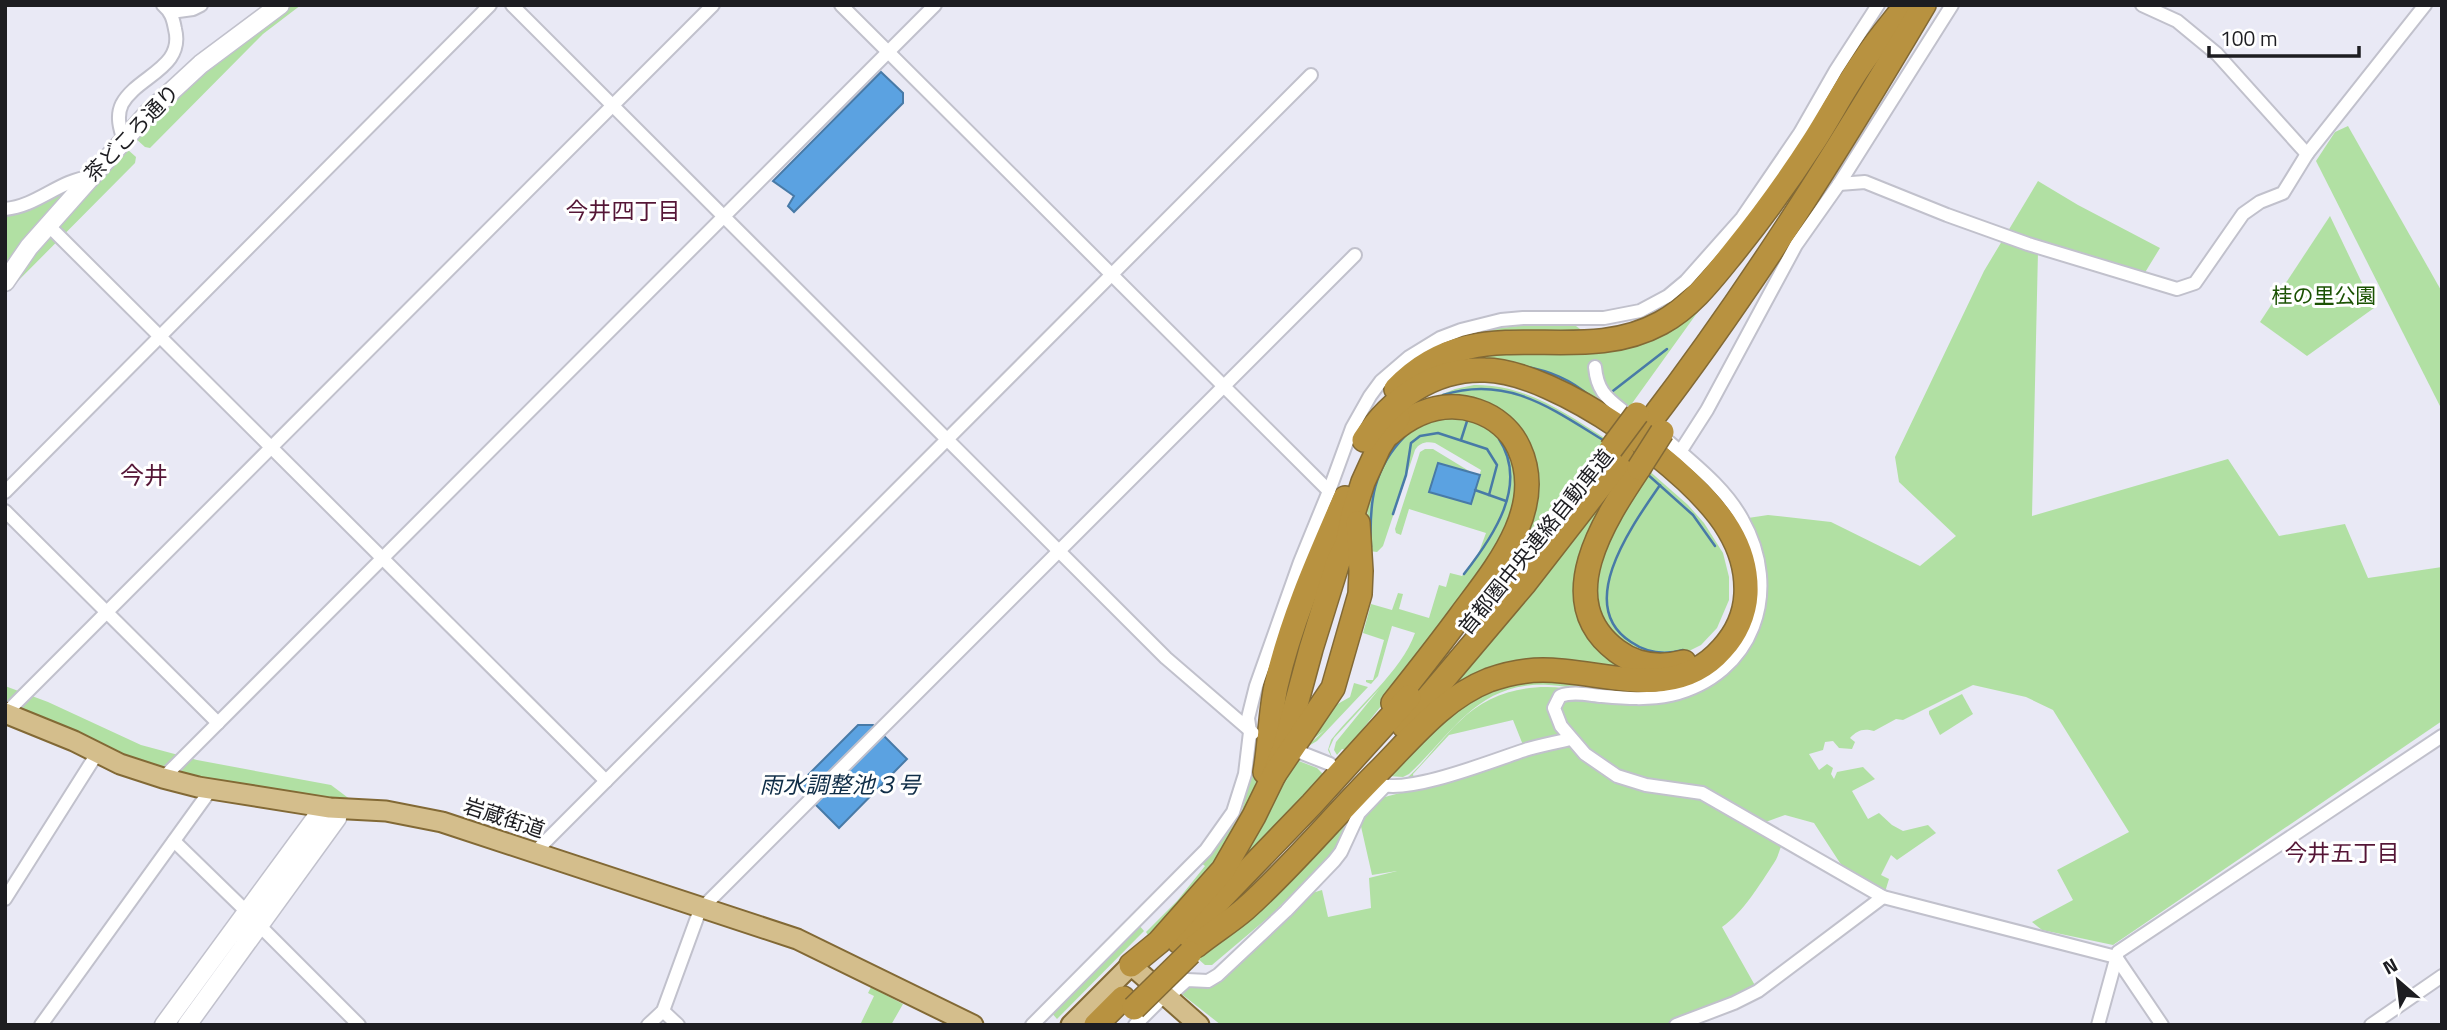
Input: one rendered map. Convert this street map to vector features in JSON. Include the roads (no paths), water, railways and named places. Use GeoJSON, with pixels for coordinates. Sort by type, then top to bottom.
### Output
{"type":"FeatureCollection","features":[{"type":"Feature","properties":{"kind":"highway","name":"首都圏中央連絡自動車道"},"geometry":{"type":"LineString","coordinates":[[1096,1025],[1188,947],[1341,795],[1518,592],[1648,424],[1702,324],[1796,186],[1906,5]]}},
{"type":"Feature","properties":{"kind":"highway"},"geometry":{"type":"LineString","coordinates":[[1131,965],[1145,944],[1188,900],[1233,843],[1261,786],[1259,739],[1295,647],[1335,521],[1367,473],[1376,416],[1398,387],[1420,368],[1446,354],[1490,342],[1589,342],[1622,338],[1654,327],[1683,308],[1706,287],[1759,220],[1813,142],[1866,57],[1906,5]]}},
{"type":"Feature","properties":{"kind":"highway"},"geometry":{"type":"LineString","coordinates":[[1374,440],[1401,412],[1424,394],[1458,381],[1494,379],[1529,387],[1557,400],[1609,432],[1652,464],[1693,500],[1711,520],[1729,550],[1736,577],[1735,604],[1730,621],[1720,636],[1700,654],[1676,664],[1648,664],[1623,656],[1609,645],[1598,630],[1587,604],[1587,573],[1595,543],[1609,514],[1624,458],[1648,424],[1747,298],[1785,229],[1924,5]]}},
{"type":"Feature","properties":{"kind":"highway"},"geometry":{"type":"LineString","coordinates":[[1188,947],[1242,911],[1432,718],[1467,690],[1502,676],[1534,670],[1631,681],[1676,678],[1700,667],[1719,653],[1730,640],[1741,619],[1746,593],[1743,564],[1729,530],[1712,506],[1680,475],[1636,440],[1551,387],[1502,371],[1450,373],[1423,384],[1403,397],[1385,413],[1374,440]]}},
{"type":"Feature","properties":{"kind":"highway"},"geometry":{"type":"LineString","coordinates":[[1312,804],[1497,566],[1515,534],[1524,508],[1527,481],[1523,457],[1510,434],[1488,415],[1459,406],[1435,408],[1412,417],[1374,440]]}},
{"type":"Feature","properties":{"kind":"highway","name":"首都圏中央連絡自動車道"},"geometry":{"type":"LineString","coordinates":[[1117,1025],[1464,633],[1624,458]]}},
{"type":"Feature","properties":{"kind":"highway"},"geometry":{"type":"LineString","coordinates":[[1274,775],[1299,743],[1317,710],[1348,608],[1357,543],[1347,502]]}},
{"type":"Feature","properties":{"kind":"highway"},"geometry":{"type":"LineString","coordinates":[[1259,739],[1293,683],[1347,502]]}},
{"type":"Feature","properties":{"kind":"highway"},"geometry":{"type":"LineString","coordinates":[[1131,965],[1159,942],[1213,883],[1237,847],[1274,775],[1284,749],[1317,628],[1338,562],[1347,544],[1353,514],[1347,502]]}},
{"type":"Feature","properties":{"kind":"highway"},"geometry":{"type":"LineString","coordinates":[[1299,743],[1344,560],[1357,543]]}},
{"type":"Feature","properties":{"kind":"main road","name":"岩蔵街道"},"geometry":{"type":"LineString","coordinates":[[5,713],[133,769],[163,778],[330,808],[386,811],[423,817],[535,852],[810,944],[973,1025]]}},
{"type":"Feature","properties":{"kind":"main road"},"geometry":{"type":"LineString","coordinates":[[1072,1025],[1131,965],[1199,1025]]}},
{"type":"Feature","properties":{"kind":"street"},"geometry":{"type":"LineString","coordinates":[[124,141],[119,125],[122,103],[165,65],[173,53],[176,33],[167,9],[193,9],[201,5]]}},
{"type":"Feature","properties":{"kind":"street","name":"茶どころ通り"},"geometry":{"type":"LineString","coordinates":[[5,282],[24,253],[48,225],[191,72],[280,5]]}},
{"type":"Feature","properties":{"kind":"street"},"geometry":{"type":"LineString","coordinates":[[5,492],[490,5]]}},
{"type":"Feature","properties":{"kind":"street"},"geometry":{"type":"LineString","coordinates":[[512,5],[1166,658],[1259,739]]}},
{"type":"Feature","properties":{"kind":"street"},"geometry":{"type":"LineString","coordinates":[[5,713],[713,5]]}},
{"type":"Feature","properties":{"kind":"street"},"geometry":{"type":"LineString","coordinates":[[841,5],[1223,387],[1347,502]]}},
{"type":"Feature","properties":{"kind":"street"},"geometry":{"type":"LineString","coordinates":[[163,778],[935,5]]}},
{"type":"Feature","properties":{"kind":"street"},"geometry":{"type":"LineString","coordinates":[[1032,1025],[1206,850],[1233,812],[1259,739],[1248,718],[1256,686],[1300,562],[1347,502],[1346,443],[1359,413],[1381,382],[1409,357],[1440,338],[1500,320],[1523,317],[1592,325],[1640,311],[1668,296],[1686,281],[1742,218],[1796,139],[1878,5]]}},
{"type":"Feature","properties":{"kind":"street"},"geometry":{"type":"LineString","coordinates":[[1681,452],[1707,410],[1796,245],[1839,184],[1952,5]]}},
{"type":"Feature","properties":{"kind":"street"},"geometry":{"type":"LineString","coordinates":[[2143,5],[2176,21],[2217,54],[2307,154]]}},
{"type":"Feature","properties":{"kind":"street"},"geometry":{"type":"LineString","coordinates":[[1839,184],[1865,182],[2028,244],[2178,289],[2195,283],[2243,215],[2260,202],[2283,193],[2307,154],[2425,5]]}},
{"type":"Feature","properties":{"kind":"street"},"geometry":{"type":"LineString","coordinates":[[535,852],[1311,75]]}},
{"type":"Feature","properties":{"kind":"street"},"geometry":{"type":"LineString","coordinates":[[5,209],[29,205],[79,178],[91,177]]}},
{"type":"Feature","properties":{"kind":"street"},"geometry":{"type":"LineString","coordinates":[[48,225],[606,781]]}},
{"type":"Feature","properties":{"kind":"street"},"geometry":{"type":"LineString","coordinates":[[648,1025],[663,1010],[701,907],[708,903],[1355,255]]}},
{"type":"Feature","properties":{"kind":"street"},"geometry":{"type":"LineString","coordinates":[[1595,367],[1596,382],[1601,393],[1648,424],[1726,496],[1748,531],[1757,557],[1760,575],[1759,605],[1754,626],[1741,649],[1729,663],[1707,680],[1686,691],[1642,699],[1572,693],[1560,696],[1555,704],[1555,713],[1571,739],[1597,764],[1617,776],[1646,785],[1696,791],[1709,796],[1883,897],[2116,957],[2162,1025]]}},
{"type":"Feature","properties":{"kind":"street"},"geometry":{"type":"LineString","coordinates":[[5,511],[218,723]]}},
{"type":"Feature","properties":{"kind":"street"},"geometry":{"type":"LineString","coordinates":[[2098,1025],[2118,952],[2442,736]]}},
{"type":"Feature","properties":{"kind":"street"},"geometry":{"type":"LineString","coordinates":[[1135,1025],[1187,980],[1208,981],[1218,975],[1286,911],[1338,857],[1359,813],[1382,785],[1415,783],[1534,747],[1571,739]]}},
{"type":"Feature","properties":{"kind":"street"},"geometry":{"type":"LineString","coordinates":[[1299,743],[1330,764]]}},
{"type":"Feature","properties":{"kind":"street"},"geometry":{"type":"LineString","coordinates":[[5,899],[98,752]]}},
{"type":"Feature","properties":{"kind":"street"},"geometry":{"type":"LineString","coordinates":[[41,1025],[212,788]]}},
{"type":"Feature","properties":{"kind":"street"},"geometry":{"type":"LineString","coordinates":[[164,1025],[188,1013],[253,919],[337,818],[330,808]]}},
{"type":"Feature","properties":{"kind":"street"},"geometry":{"type":"LineString","coordinates":[[174,841],[359,1025]]}},
{"type":"Feature","properties":{"kind":"street"},"geometry":{"type":"LineString","coordinates":[[1676,1025],[1758,991],[1883,897]]}},
{"type":"Feature","properties":{"kind":"street"},"geometry":{"type":"LineString","coordinates":[[2371,1025],[2442,976]]}},
{"type":"Feature","properties":{"kind":"street"},"geometry":{"type":"LineString","coordinates":[[663,1010],[678,1025]]}},
{"type":"Feature","properties":{"kind":"water"},"geometry":{"type":"Polygon","coordinates":[[[881,72],[903,93],[903,103],[794,212],[788,206],[794,196],[773,181],[881,72]]]}},
{"type":"Feature","properties":{"kind":"water"},"geometry":{"type":"Polygon","coordinates":[[[1438,463],[1480,475],[1471,504],[1429,492],[1438,463]]]}},
{"type":"Feature","properties":{"kind":"water","name":"雨水調整池３号"},"geometry":{"type":"Polygon","coordinates":[[[858,725],[873,725],[907,759],[839,828],[797,786],[858,725]]]}},
{"type":"Feature","properties":{"kind":"waterway"},"geometry":{"type":"LineString","coordinates":[[1609,394],[1667,349]]}},
{"type":"Feature","properties":{"kind":"waterway"},"geometry":{"type":"LineString","coordinates":[[1522,366],[1559,377],[1591,397]]}},
{"type":"Feature","properties":{"kind":"waterway"},"geometry":{"type":"LineString","coordinates":[[1443,398],[1443,395],[1466,390],[1508,392],[1546,406],[1603,440]]}},
{"type":"Feature","properties":{"kind":"waterway"},"geometry":{"type":"LineString","coordinates":[[1461,440],[1468,418]]}},
{"type":"Feature","properties":{"kind":"waterway"},"geometry":{"type":"LineString","coordinates":[[1393,514],[1406,475],[1411,443],[1420,436],[1438,433],[1487,449],[1497,465],[1489,495]]}},
{"type":"Feature","properties":{"kind":"waterway"},"geometry":{"type":"LineString","coordinates":[[1371,547],[1375,486],[1386,460],[1406,435]]}},
{"type":"Feature","properties":{"kind":"waterway"},"geometry":{"type":"LineString","coordinates":[[1464,574],[1496,527],[1509,492],[1507,456],[1499,439]]}},
{"type":"Feature","properties":{"kind":"waterway"},"geometry":{"type":"LineString","coordinates":[[1646,473],[1693,515],[1715,546]]}},
{"type":"Feature","properties":{"kind":"waterway"},"geometry":{"type":"LineString","coordinates":[[1660,485],[1636,520],[1614,564],[1608,586],[1607,607],[1615,626],[1637,646],[1656,652],[1683,650]]}},
{"type":"Feature","properties":{"kind":"waterway"},"geometry":{"type":"LineString","coordinates":[[1475,490],[1506,501]]}},
{"type":"Feature","properties":{"kind":"district","name":"今井四丁目"},"geometry":{"type":"Point","coordinates":[623,211]}},
{"type":"Feature","properties":{"kind":"district","name":"今井"},"geometry":{"type":"Point","coordinates":[144,476]}},
{"type":"Feature","properties":{"kind":"district","name":"今井五丁目"},"geometry":{"type":"Point","coordinates":[2342,853]}},
{"type":"Feature","properties":{"kind":"park label","name":"桂の里公園"},"geometry":{"type":"Point","coordinates":[2324,296]}}]}
